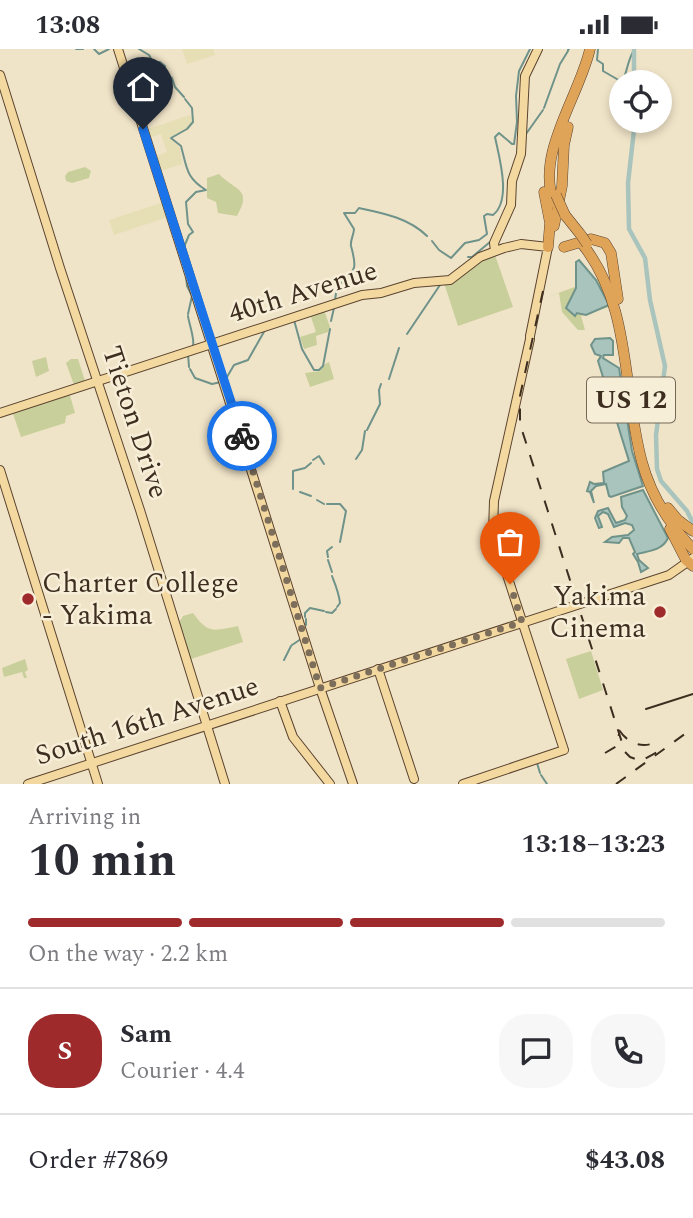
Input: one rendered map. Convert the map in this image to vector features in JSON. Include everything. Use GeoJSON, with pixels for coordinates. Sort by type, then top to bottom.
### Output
{"type":"FeatureCollection","features":[{"type":"Feature","properties":{"kind":"highway","name":"US 12"},"geometry":{"type":"LineString","coordinates":[[591,49],[549,166],[549,187],[565,218],[610,285],[622,323],[643,450],[650,472],[665,507],[693,544]]}},
{"type":"Feature","properties":{"kind":"highway"},"geometry":{"type":"LineString","coordinates":[[543,246],[550,223],[543,187],[544,169],[548,153],[574,100]]}},
{"type":"Feature","properties":{"kind":"highway"},"geometry":{"type":"LineString","coordinates":[[543,246],[562,186],[564,142],[574,100]]}},
{"type":"Feature","properties":{"kind":"highway"},"geometry":{"type":"LineString","coordinates":[[564,247],[591,239],[607,245],[622,323]]}},
{"type":"Feature","properties":{"kind":"highway","name":"US 12"},"geometry":{"type":"LineString","coordinates":[[582,240],[602,275],[615,310],[638,445],[650,484],[665,514],[693,549]]}},
{"type":"Feature","properties":{"kind":"highway"},"geometry":{"type":"LineString","coordinates":[[543,246],[578,249],[588,258],[604,284],[615,310]]}},
{"type":"Feature","properties":{"kind":"highway"},"geometry":{"type":"LineString","coordinates":[[650,472],[673,515],[693,531]]}},
{"type":"Feature","properties":{"kind":"highway"},"geometry":{"type":"LineString","coordinates":[[650,484],[688,564]]}},
{"type":"Feature","properties":{"kind":"main road"},"geometry":{"type":"LineString","coordinates":[[118,49],[320,688],[354,784]]}},
{"type":"Feature","properties":{"kind":"main road"},"geometry":{"type":"LineString","coordinates":[[463,784],[559,749],[492,520],[529,327],[533,320],[543,246],[519,242],[499,249],[494,243],[510,208],[512,181],[522,150],[525,76],[538,49]]}},
{"type":"Feature","properties":{"kind":"main road","name":"Tieton Drive"},"geometry":{"type":"LineString","coordinates":[[0,75],[225,784]]}},
{"type":"Feature","properties":{"kind":"main road","name":"40th Avenue"},"geometry":{"type":"LineString","coordinates":[[0,413],[362,295],[381,293],[414,283],[450,280],[480,257],[499,249]]}},
{"type":"Feature","properties":{"kind":"main road"},"geometry":{"type":"LineString","coordinates":[[0,470],[93,760],[98,784]]}},
{"type":"Feature","properties":{"kind":"main road","name":"South 16th Avenue"},"geometry":{"type":"LineString","coordinates":[[28,784],[93,760],[206,726],[668,575],[688,564]]}},
{"type":"Feature","properties":{"kind":"main road"},"geometry":{"type":"LineString","coordinates":[[378,669],[414,779]]}},
{"type":"Feature","properties":{"kind":"main road"},"geometry":{"type":"LineString","coordinates":[[280,701],[293,737],[330,784]]}},
{"type":"Feature","properties":{"kind":"shaded area"},"geometry":{"type":"Polygon","coordinates":[[[182,49],[213,49],[215,55],[187,64],[182,49]]]}},
{"type":"Feature","properties":{"kind":"shaded area"},"geometry":{"type":"Polygon","coordinates":[[[190,115],[192,122],[187,129],[170,137],[180,148],[182,164],[157,172],[153,157],[167,152],[161,134],[147,138],[145,130],[190,115]]]}},
{"type":"Feature","properties":{"kind":"shaded area"},"geometry":{"type":"Polygon","coordinates":[[[164,202],[168,217],[114,235],[109,220],[164,202]]]}},
{"type":"Feature","properties":{"kind":"green space"},"geometry":{"type":"Polygon","coordinates":[[[85,167],[91,171],[89,178],[72,183],[66,181],[68,172],[85,167]]]}},
{"type":"Feature","properties":{"kind":"green space"},"geometry":{"type":"Polygon","coordinates":[[[219,174],[243,195],[237,216],[218,213],[216,202],[207,198],[207,178],[219,174]]]}},
{"type":"Feature","properties":{"kind":"green space"},"geometry":{"type":"Polygon","coordinates":[[[494,252],[513,307],[458,326],[444,283],[494,252]]]}},
{"type":"Feature","properties":{"kind":"green space"},"geometry":{"type":"Polygon","coordinates":[[[599,278],[609,307],[581,316],[585,330],[578,330],[562,312],[559,293],[542,299],[599,278]]]}},
{"type":"Feature","properties":{"kind":"green space"},"geometry":{"type":"Polygon","coordinates":[[[324,310],[330,327],[328,332],[316,336],[317,345],[304,349],[300,337],[316,332],[310,314],[324,310]]]}},
{"type":"Feature","properties":{"kind":"green space"},"geometry":{"type":"Polygon","coordinates":[[[46,357],[49,371],[36,377],[32,361],[46,357]]]}},
{"type":"Feature","properties":{"kind":"green space"},"geometry":{"type":"Polygon","coordinates":[[[71,359],[78,359],[85,381],[83,383],[74,385],[66,363],[71,359]]]}},
{"type":"Feature","properties":{"kind":"green space"},"geometry":{"type":"Polygon","coordinates":[[[329,362],[334,379],[310,387],[305,373],[320,371],[329,362]]]}},
{"type":"Feature","properties":{"kind":"green space"},"geometry":{"type":"Polygon","coordinates":[[[69,392],[75,413],[66,416],[65,423],[21,437],[12,411],[69,392]]]}},
{"type":"Feature","properties":{"kind":"green space"},"geometry":{"type":"Polygon","coordinates":[[[193,613],[207,628],[238,626],[243,642],[188,660],[177,626],[183,616],[193,613]]]}},
{"type":"Feature","properties":{"kind":"green space"},"geometry":{"type":"Polygon","coordinates":[[[591,651],[603,690],[579,699],[566,659],[591,651]]]}},
{"type":"Feature","properties":{"kind":"green space"},"geometry":{"type":"Polygon","coordinates":[[[25,659],[27,678],[24,678],[22,672],[4,677],[2,668],[25,659]]]}},
{"type":"Feature","properties":{"kind":"water"},"geometry":{"type":"Polygon","coordinates":[[[579,260],[596,280],[609,305],[586,315],[577,313],[575,316],[566,308],[576,288],[576,262],[579,260]]]}},
{"type":"Feature","properties":{"kind":"water"},"geometry":{"type":"Polygon","coordinates":[[[610,338],[613,341],[613,355],[604,355],[603,358],[619,368],[632,451],[643,486],[611,497],[606,484],[596,486],[591,491],[594,503],[587,491],[590,482],[604,483],[603,472],[629,461],[598,361],[601,356],[595,354],[591,345],[595,339],[610,338]]]}},
{"type":"Feature","properties":{"kind":"water"},"geometry":{"type":"Polygon","coordinates":[[[643,490],[668,538],[658,548],[637,554],[639,560],[648,568],[641,572],[629,538],[623,538],[619,543],[605,542],[612,537],[628,535],[634,530],[632,525],[625,523],[614,527],[608,514],[603,512],[598,516],[602,527],[599,528],[595,518],[598,511],[608,508],[616,523],[625,520],[627,516],[621,497],[643,490]]]}},
{"type":"Feature","properties":{"kind":"waterway"},"geometry":{"type":"LineString","coordinates":[[76,49],[83,49]]}},
{"type":"Feature","properties":{"kind":"waterway"},"geometry":{"type":"LineString","coordinates":[[94,49],[99,54],[109,49]]}},
{"type":"Feature","properties":{"kind":"waterway"},"geometry":{"type":"LineString","coordinates":[[139,49],[149,55],[153,62],[160,62],[165,66],[166,75],[172,78],[175,87],[184,97]]}},
{"type":"Feature","properties":{"kind":"waterway"},"geometry":{"type":"LineString","coordinates":[[432,241],[451,258],[465,243],[479,240],[487,234],[484,216],[493,215],[499,208],[503,189],[495,137],[499,133],[514,144],[519,71],[530,49]]}},
{"type":"Feature","properties":{"kind":"waterway"},"geometry":{"type":"LineString","coordinates":[[598,49],[597,60],[603,64],[603,71],[609,74]]}},
{"type":"Feature","properties":{"kind":"waterway"},"geometry":{"type":"LineString","coordinates":[[634,49],[634,70]]}},
{"type":"Feature","properties":{"kind":"waterway"},"geometry":{"type":"LineString","coordinates":[[626,70],[634,50]]}},
{"type":"Feature","properties":{"kind":"waterway"},"geometry":{"type":"LineString","coordinates":[[544,108],[560,64],[568,51]]}},
{"type":"Feature","properties":{"kind":"waterway"},"geometry":{"type":"LineString","coordinates":[[184,247],[193,232],[188,224],[186,202],[196,192],[206,190],[191,177],[181,146],[171,138],[187,129],[193,122],[192,108],[185,99]]}},
{"type":"Feature","properties":{"kind":"waterway"},"geometry":{"type":"LineString","coordinates":[[526,134],[543,110]]}},
{"type":"Feature","properties":{"kind":"waterway"},"geometry":{"type":"LineString","coordinates":[[634,133],[628,183],[629,229],[645,258],[650,300],[665,366],[656,435],[657,469],[661,481],[687,511],[693,523]]}},
{"type":"Feature","properties":{"kind":"waterway"},"geometry":{"type":"LineString","coordinates":[[335,300],[337,287],[351,273],[354,265],[351,244],[354,229],[344,213],[355,213],[359,208],[386,214],[412,225],[427,236]]}},
{"type":"Feature","properties":{"kind":"waterway"},"geometry":{"type":"LineString","coordinates":[[468,257],[472,257],[490,242]]}},
{"type":"Feature","properties":{"kind":"waterway"},"geometry":{"type":"LineString","coordinates":[[186,276],[192,296],[188,314]]}},
{"type":"Feature","properties":{"kind":"waterway"},"geometry":{"type":"LineString","coordinates":[[407,334],[440,285]]}},
{"type":"Feature","properties":{"kind":"waterway"},"geometry":{"type":"LineString","coordinates":[[331,321],[334,308]]}},
{"type":"Feature","properties":{"kind":"waterway"},"geometry":{"type":"LineString","coordinates":[[188,316],[193,346]]}},
{"type":"Feature","properties":{"kind":"waterway"},"geometry":{"type":"LineString","coordinates":[[294,320],[302,349],[314,370],[323,366],[330,329]]}},
{"type":"Feature","properties":{"kind":"waterway"},"geometry":{"type":"LineString","coordinates":[[227,377],[234,365],[248,360],[265,330]]}},
{"type":"Feature","properties":{"kind":"waterway"},"geometry":{"type":"LineString","coordinates":[[389,379],[399,348]]}},
{"type":"Feature","properties":{"kind":"waterway"},"geometry":{"type":"LineString","coordinates":[[188,354],[189,367]]}},
{"type":"Feature","properties":{"kind":"waterway"},"geometry":{"type":"LineString","coordinates":[[190,369],[195,378],[212,384],[221,382]]}},
{"type":"Feature","properties":{"kind":"waterway"},"geometry":{"type":"LineString","coordinates":[[367,430],[380,404],[381,384]]}},
{"type":"Feature","properties":{"kind":"waterway"},"geometry":{"type":"LineString","coordinates":[[356,459],[362,450],[365,431]]}},
{"type":"Feature","properties":{"kind":"waterway"},"geometry":{"type":"LineString","coordinates":[[313,460],[319,456],[324,464]]}},
{"type":"Feature","properties":{"kind":"waterway"},"geometry":{"type":"LineString","coordinates":[[293,489],[293,471],[305,468],[311,463]]}},
{"type":"Feature","properties":{"kind":"waterway"},"geometry":{"type":"LineString","coordinates":[[300,492],[311,496]]}},
{"type":"Feature","properties":{"kind":"waterway"},"geometry":{"type":"LineString","coordinates":[[317,500],[324,504]]}},
{"type":"Feature","properties":{"kind":"waterway"},"geometry":{"type":"LineString","coordinates":[[327,504],[340,504],[346,511],[340,542]]}},
{"type":"Feature","properties":{"kind":"waterway"},"geometry":{"type":"LineString","coordinates":[[328,557],[327,551],[332,547]]}},
{"type":"Feature","properties":{"kind":"waterway"},"geometry":{"type":"LineString","coordinates":[[328,560],[332,572]]}},
{"type":"Feature","properties":{"kind":"waterway"},"geometry":{"type":"LineString","coordinates":[[332,576],[340,599],[337,607]]}},
{"type":"Feature","properties":{"kind":"waterway"},"geometry":{"type":"LineString","coordinates":[[305,617],[310,608],[324,611]]}},
{"type":"Feature","properties":{"kind":"waterway"},"geometry":{"type":"LineString","coordinates":[[326,612],[332,613],[336,609]]}},
{"type":"Feature","properties":{"kind":"waterway"},"geometry":{"type":"LineString","coordinates":[[306,619],[306,625]]}},
{"type":"Feature","properties":{"kind":"waterway"},"geometry":{"type":"LineString","coordinates":[[292,645],[301,639]]}},
{"type":"Feature","properties":{"kind":"waterway"},"geometry":{"type":"LineString","coordinates":[[284,660],[291,646]]}},
{"type":"Feature","properties":{"kind":"waterway"},"geometry":{"type":"LineString","coordinates":[[537,763],[540,773]]}},
{"type":"Feature","properties":{"kind":"waterway"},"geometry":{"type":"LineString","coordinates":[[541,775],[547,784]]}},
{"type":"Feature","properties":{"kind":"tram line"},"geometry":{"type":"LineString","coordinates":[[646,709],[693,694]]}},
{"type":"Feature","properties":{"kind":"railway"},"geometry":{"type":"LineString","coordinates":[[543,291],[520,396],[520,424],[625,752],[641,761],[663,749]]}},
{"type":"Feature","properties":{"kind":"railway"},"geometry":{"type":"LineString","coordinates":[[616,784],[693,728]]}},
{"type":"Feature","properties":{"kind":"railway"},"geometry":{"type":"LineString","coordinates":[[619,730],[635,743],[655,743]]}},
{"type":"Feature","properties":{"kind":"railway"},"geometry":{"type":"LineString","coordinates":[[605,753],[617,746],[619,734]]}},
{"type":"Feature","properties":{"kind":"way so far"},"geometry":{"type":"LineString","coordinates":[[242,436],[320,688],[522,622],[510,584]]}},
{"type":"Feature","properties":{"kind":"place","name":"Charter College - Yakima"},"geometry":{"type":"Point","coordinates":[28,599]}},
{"type":"Feature","properties":{"kind":"place","name":"Yakima Cinema"},"geometry":{"type":"Point","coordinates":[660,612]}},
{"type":"Feature","properties":{"kind":"route"},"geometry":{"type":"LineString","coordinates":[[143,129],[183,260],[242,436]]}}]}
